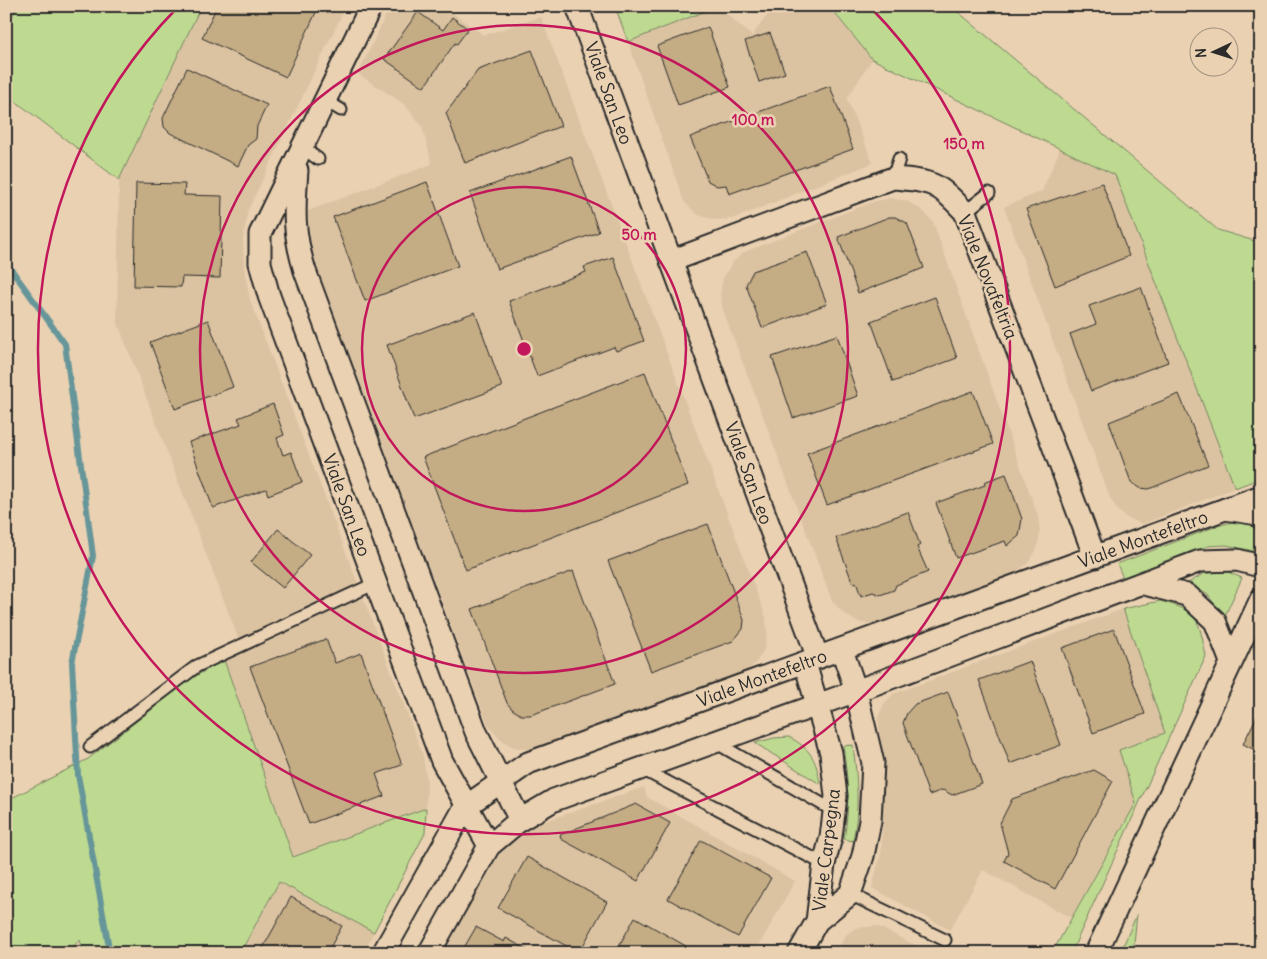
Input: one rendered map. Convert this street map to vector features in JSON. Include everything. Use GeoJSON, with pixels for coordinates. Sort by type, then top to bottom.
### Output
{"type":"FeatureCollection","features":[{"type":"Feature","properties":{"kind":"street","name":"Viale San Leo"},"geometry":{"type":"LineString","coordinates":[[371,6],[334,106],[260,234],[260,263],[269,296],[442,761],[465,807],[489,846]]}},
{"type":"Feature","properties":{"kind":"street","name":"Viale San Leo"},"geometry":{"type":"LineString","coordinates":[[577,6],[671,261],[811,661]]}},
{"type":"Feature","properties":{"kind":"street","name":"Viale San Leo"},"geometry":{"type":"LineString","coordinates":[[306,156],[293,213],[297,245],[305,272],[476,732],[520,820]]}},
{"type":"Feature","properties":{"kind":"street","name":"Viale Novafeltria"},"geometry":{"type":"LineString","coordinates":[[671,261],[896,169],[942,189],[965,212],[1095,557]]}},
{"type":"Feature","properties":{"kind":"street","name":"Viale Montefeltro"},"geometry":{"type":"LineString","coordinates":[[383,953],[465,807],[528,763],[1261,496]]}},
{"type":"Feature","properties":{"kind":"street","name":"Viale Montefeltro"},"geometry":{"type":"LineString","coordinates":[[1225,509],[1258,514],[1261,518]]}},
{"type":"Feature","properties":{"kind":"street"},"geometry":{"type":"LineString","coordinates":[[429,953],[489,846],[520,820],[554,800],[819,705],[1144,584],[1200,561],[1237,560],[1256,566],[1261,564]]}},
{"type":"Feature","properties":{"kind":"street"},"geometry":{"type":"LineString","coordinates":[[1144,584],[1187,594],[1215,622],[1231,662]]}},
{"type":"Feature","properties":{"kind":"street"},"geometry":{"type":"LineString","coordinates":[[1096,953],[1261,599]]}},
{"type":"Feature","properties":{"kind":"street","name":"Viale Carpegna"},"geometry":{"type":"LineString","coordinates":[[817,920],[850,894],[863,856],[870,821],[872,762],[856,691],[842,650]]}},
{"type":"Feature","properties":{"kind":"street","name":"Viale Carpegna"},"geometry":{"type":"LineString","coordinates":[[799,953],[817,920],[824,864],[831,837],[836,796],[831,753],[819,705],[811,661]]}},
{"type":"Feature","properties":{"kind":"lane"},"geometry":{"type":"LineString","coordinates":[[965,212],[989,193]]}},
{"type":"Feature","properties":{"kind":"lane"},"geometry":{"type":"LineString","coordinates":[[90,747],[198,666],[376,583]]}},
{"type":"Feature","properties":{"kind":"lane"},"geometry":{"type":"LineString","coordinates":[[715,742],[834,811]]}},
{"type":"Feature","properties":{"kind":"lane"},"geometry":{"type":"LineString","coordinates":[[641,768],[824,864]]}},
{"type":"Feature","properties":{"kind":"lane"},"geometry":{"type":"LineString","coordinates":[[850,894],[945,940]]}},
{"type":"Feature","properties":{"kind":"shaded area"},"geometry":{"type":"Polygon","coordinates":[[[201,6],[346,6],[248,210],[243,240],[244,267],[250,300],[423,755],[427,782],[426,808],[293,857],[224,660],[243,651],[117,321],[119,180],[201,6]]]}},
{"type":"Feature","properties":{"kind":"shaded area"},"geometry":{"type":"Polygon","coordinates":[[[390,6],[442,6],[484,35],[541,17],[766,617],[767,634],[764,650],[755,664],[742,675],[530,750],[513,747],[499,738],[488,725],[311,252],[308,211],[432,164],[422,126],[404,104],[358,74],[390,6]]]}},
{"type":"Feature","properties":{"kind":"shaded area"},"geometry":{"type":"Polygon","coordinates":[[[718,6],[752,36],[774,6],[829,6],[872,59],[847,99],[873,163],[733,219],[715,220],[698,215],[684,202],[628,42],[718,6]]]}},
{"type":"Feature","properties":{"kind":"shaded area"},"geometry":{"type":"Polygon","coordinates":[[[1060,149],[1115,175],[1235,488],[1142,524],[1127,518],[1118,511],[1110,498],[1004,207],[1042,191],[1060,149]]]}},
{"type":"Feature","properties":{"kind":"shaded area"},"geometry":{"type":"Polygon","coordinates":[[[891,198],[907,201],[922,210],[933,222],[1038,516],[1040,533],[1037,549],[1028,563],[1015,573],[874,625],[857,622],[843,613],[832,601],[723,310],[720,294],[723,278],[732,263],[744,252],[875,201],[891,198]]]}},
{"type":"Feature","properties":{"kind":"shaded area"},"geometry":{"type":"Polygon","coordinates":[[[1123,609],[1165,733],[1119,750],[1136,803],[1071,918],[983,870],[950,930],[872,888],[881,852],[884,773],[878,718],[884,704],[893,694],[1123,609]]]}},
{"type":"Feature","properties":{"kind":"shaded area"},"geometry":{"type":"Polygon","coordinates":[[[644,787],[647,797],[795,881],[755,953],[441,953],[494,856],[509,840],[529,827],[644,787]]]}},
{"type":"Feature","properties":{"kind":"shaded area"},"geometry":{"type":"Polygon","coordinates":[[[279,882],[374,932],[363,953],[240,953],[279,882]]]}},
{"type":"Feature","properties":{"kind":"shaded area"},"geometry":{"type":"Polygon","coordinates":[[[877,926],[930,953],[836,953],[845,936],[855,928],[877,926]]]}},
{"type":"Feature","properties":{"kind":"green space"},"geometry":{"type":"Polygon","coordinates":[[[17,6],[201,6],[119,180],[6,94],[6,30],[17,6]]]}},
{"type":"Feature","properties":{"kind":"green space"},"geometry":{"type":"Polygon","coordinates":[[[615,6],[718,6],[628,42],[615,6]]]}},
{"type":"Feature","properties":{"kind":"green space"},"geometry":{"type":"Polygon","coordinates":[[[829,6],[951,6],[1218,230],[1261,243],[1261,478],[1235,488],[1115,175],[872,59],[829,6]]]}},
{"type":"Feature","properties":{"kind":"green space"},"geometry":{"type":"Polygon","coordinates":[[[1233,522],[1249,523],[1257,528],[1261,536],[1261,546],[1254,551],[1226,545],[1208,546],[1123,578],[1117,564],[1217,526],[1233,522]]]}},
{"type":"Feature","properties":{"kind":"green space"},"geometry":{"type":"Polygon","coordinates":[[[1228,572],[1242,578],[1224,618],[1208,595],[1188,583],[1205,573],[1228,572]]]}},
{"type":"Feature","properties":{"kind":"green space"},"geometry":{"type":"Polygon","coordinates":[[[1160,601],[1183,608],[1195,618],[1201,633],[1206,656],[1071,953],[1052,953],[1136,803],[1119,750],[1165,733],[1123,609],[1160,601]]]}},
{"type":"Feature","properties":{"kind":"green space"},"geometry":{"type":"Polygon","coordinates":[[[224,660],[293,857],[426,808],[425,833],[374,932],[279,882],[240,953],[84,953],[80,940],[66,953],[6,953],[6,801],[88,759],[192,678],[224,660]]]}},
{"type":"Feature","properties":{"kind":"green space"},"geometry":{"type":"Polygon","coordinates":[[[789,737],[807,750],[811,756],[817,768],[820,784],[755,743],[774,738],[789,737]]]}},
{"type":"Feature","properties":{"kind":"green space"},"geometry":{"type":"Polygon","coordinates":[[[853,745],[857,781],[857,804],[853,841],[844,839],[848,792],[843,746],[853,745]]]}},
{"type":"Feature","properties":{"kind":"green space"},"geometry":{"type":"Polygon","coordinates":[[[1137,914],[1133,953],[1120,953],[1137,914]]]}},
{"type":"Feature","properties":{"kind":"building"},"geometry":{"type":"Polygon","coordinates":[[[217,6],[314,6],[318,8],[286,77],[202,38],[217,6]]]}},
{"type":"Feature","properties":{"kind":"building"},"geometry":{"type":"Polygon","coordinates":[[[418,12],[443,30],[452,17],[468,29],[457,44],[455,43],[424,87],[384,59],[418,12]]]}},
{"type":"Feature","properties":{"kind":"building"},"geometry":{"type":"Polygon","coordinates":[[[708,27],[730,87],[678,105],[657,46],[708,27]]]}},
{"type":"Feature","properties":{"kind":"building"},"geometry":{"type":"Polygon","coordinates":[[[770,33],[785,73],[759,82],[745,41],[770,33]]]}},
{"type":"Feature","properties":{"kind":"building"},"geometry":{"type":"Polygon","coordinates":[[[532,50],[561,126],[465,163],[446,113],[478,70],[532,50]]]}},
{"type":"Feature","properties":{"kind":"building"},"geometry":{"type":"Polygon","coordinates":[[[187,68],[267,105],[257,126],[256,139],[248,145],[238,166],[170,133],[164,127],[163,118],[187,68]]]}},
{"type":"Feature","properties":{"kind":"building"},"geometry":{"type":"Polygon","coordinates":[[[830,86],[853,149],[729,194],[726,185],[717,186],[708,181],[690,137],[830,86]]]}},
{"type":"Feature","properties":{"kind":"building"},"geometry":{"type":"Polygon","coordinates":[[[571,156],[599,232],[497,269],[470,193],[571,156]]]}},
{"type":"Feature","properties":{"kind":"building"},"geometry":{"type":"Polygon","coordinates":[[[427,182],[458,266],[365,301],[333,217],[427,182]]]}},
{"type":"Feature","properties":{"kind":"building"},"geometry":{"type":"Polygon","coordinates":[[[136,183],[185,184],[184,195],[222,196],[220,278],[182,277],[181,287],[134,286],[136,183]]]}},
{"type":"Feature","properties":{"kind":"building"},"geometry":{"type":"Polygon","coordinates":[[[1102,183],[1129,256],[1055,286],[1026,209],[1102,183]]]}},
{"type":"Feature","properties":{"kind":"building"},"geometry":{"type":"Polygon","coordinates":[[[889,217],[895,217],[907,223],[924,268],[858,293],[838,237],[889,217]]]}},
{"type":"Feature","properties":{"kind":"building"},"geometry":{"type":"Polygon","coordinates":[[[807,252],[827,304],[762,328],[746,285],[753,271],[807,252]]]}},
{"type":"Feature","properties":{"kind":"building"},"geometry":{"type":"Polygon","coordinates":[[[613,257],[644,341],[616,351],[614,347],[537,376],[509,301],[586,272],[584,267],[613,257]]]}},
{"type":"Feature","properties":{"kind":"building"},"geometry":{"type":"Polygon","coordinates":[[[1141,287],[1168,362],[1091,391],[1070,334],[1096,324],[1089,306],[1141,287]]]}},
{"type":"Feature","properties":{"kind":"building"},"geometry":{"type":"Polygon","coordinates":[[[935,297],[957,358],[893,382],[871,321],[935,297]]]}},
{"type":"Feature","properties":{"kind":"building"},"geometry":{"type":"Polygon","coordinates":[[[475,312],[502,387],[414,419],[387,345],[475,312]]]}},
{"type":"Feature","properties":{"kind":"building"},"geometry":{"type":"Polygon","coordinates":[[[208,320],[233,387],[175,409],[150,342],[208,320]]]}},
{"type":"Feature","properties":{"kind":"building"},"geometry":{"type":"Polygon","coordinates":[[[837,335],[858,396],[793,418],[772,357],[837,335]]]}},
{"type":"Feature","properties":{"kind":"building"},"geometry":{"type":"Polygon","coordinates":[[[645,372],[688,485],[466,570],[423,457],[645,372]]]}},
{"type":"Feature","properties":{"kind":"building"},"geometry":{"type":"Polygon","coordinates":[[[973,391],[993,444],[827,505],[807,453],[973,391]]]}},
{"type":"Feature","properties":{"kind":"building"},"geometry":{"type":"Polygon","coordinates":[[[1179,394],[1208,465],[1149,489],[1140,488],[1131,482],[1109,422],[1179,394]]]}},
{"type":"Feature","properties":{"kind":"building"},"geometry":{"type":"Polygon","coordinates":[[[273,404],[284,435],[277,438],[283,455],[291,452],[302,482],[268,495],[266,489],[213,508],[189,442],[241,424],[238,418],[273,404]]]}},
{"type":"Feature","properties":{"kind":"building"},"geometry":{"type":"Polygon","coordinates":[[[1006,474],[1022,519],[1019,536],[1007,546],[1005,541],[956,558],[936,503],[985,485],[984,482],[1006,474]]]}},
{"type":"Feature","properties":{"kind":"building"},"geometry":{"type":"Polygon","coordinates":[[[908,512],[920,545],[917,547],[928,572],[896,585],[894,590],[880,595],[873,592],[861,596],[856,582],[853,584],[836,538],[908,512]]]}},
{"type":"Feature","properties":{"kind":"building"},"geometry":{"type":"Polygon","coordinates":[[[708,524],[744,620],[743,629],[733,641],[651,671],[608,561],[708,524]]]}},
{"type":"Feature","properties":{"kind":"building"},"geometry":{"type":"Polygon","coordinates":[[[278,529],[310,555],[283,588],[251,562],[278,529]]]}},
{"type":"Feature","properties":{"kind":"building"},"geometry":{"type":"Polygon","coordinates":[[[573,571],[615,684],[531,715],[521,715],[507,703],[472,609],[573,571]]]}},
{"type":"Feature","properties":{"kind":"building"},"geometry":{"type":"Polygon","coordinates":[[[1114,629],[1145,714],[1093,733],[1062,648],[1114,629]]]}},
{"type":"Feature","properties":{"kind":"building"},"geometry":{"type":"Polygon","coordinates":[[[326,639],[335,663],[361,653],[402,765],[376,774],[384,796],[309,824],[250,667],[326,639]]]}},
{"type":"Feature","properties":{"kind":"building"},"geometry":{"type":"Polygon","coordinates":[[[1030,661],[1061,745],[1010,764],[979,680],[1030,661]]]}},
{"type":"Feature","properties":{"kind":"building"},"geometry":{"type":"Polygon","coordinates":[[[948,692],[982,784],[952,795],[943,790],[929,795],[903,723],[907,713],[915,704],[948,692]]]}},
{"type":"Feature","properties":{"kind":"building"},"geometry":{"type":"Polygon","coordinates":[[[1257,716],[1261,718],[1261,753],[1243,744],[1257,716]]]}},
{"type":"Feature","properties":{"kind":"building"},"geometry":{"type":"Polygon","coordinates":[[[1094,770],[1113,781],[1055,889],[1004,861],[1008,853],[1000,823],[1012,799],[1094,770]]]}},
{"type":"Feature","properties":{"kind":"building"},"geometry":{"type":"Polygon","coordinates":[[[636,804],[670,823],[638,881],[561,839],[560,835],[636,804]]]}},
{"type":"Feature","properties":{"kind":"building"},"geometry":{"type":"Polygon","coordinates":[[[701,840],[771,878],[738,937],[668,899],[701,840]]]}},
{"type":"Feature","properties":{"kind":"building"},"geometry":{"type":"Polygon","coordinates":[[[527,857],[607,902],[579,953],[498,908],[527,857]]]}},
{"type":"Feature","properties":{"kind":"building"},"geometry":{"type":"Polygon","coordinates":[[[291,897],[342,926],[327,953],[260,953],[291,897]]]}},
{"type":"Feature","properties":{"kind":"building"},"geometry":{"type":"Polygon","coordinates":[[[635,917],[698,953],[615,953],[635,917]]]}},
{"type":"Feature","properties":{"kind":"building"},"geometry":{"type":"Polygon","coordinates":[[[476,927],[504,942],[506,938],[533,953],[461,953],[476,927]]]}},
{"type":"Feature","properties":{"kind":"waterway"},"geometry":{"type":"LineString","coordinates":[[6,262],[65,344],[93,556],[72,663],[78,775],[110,953]]}}]}
